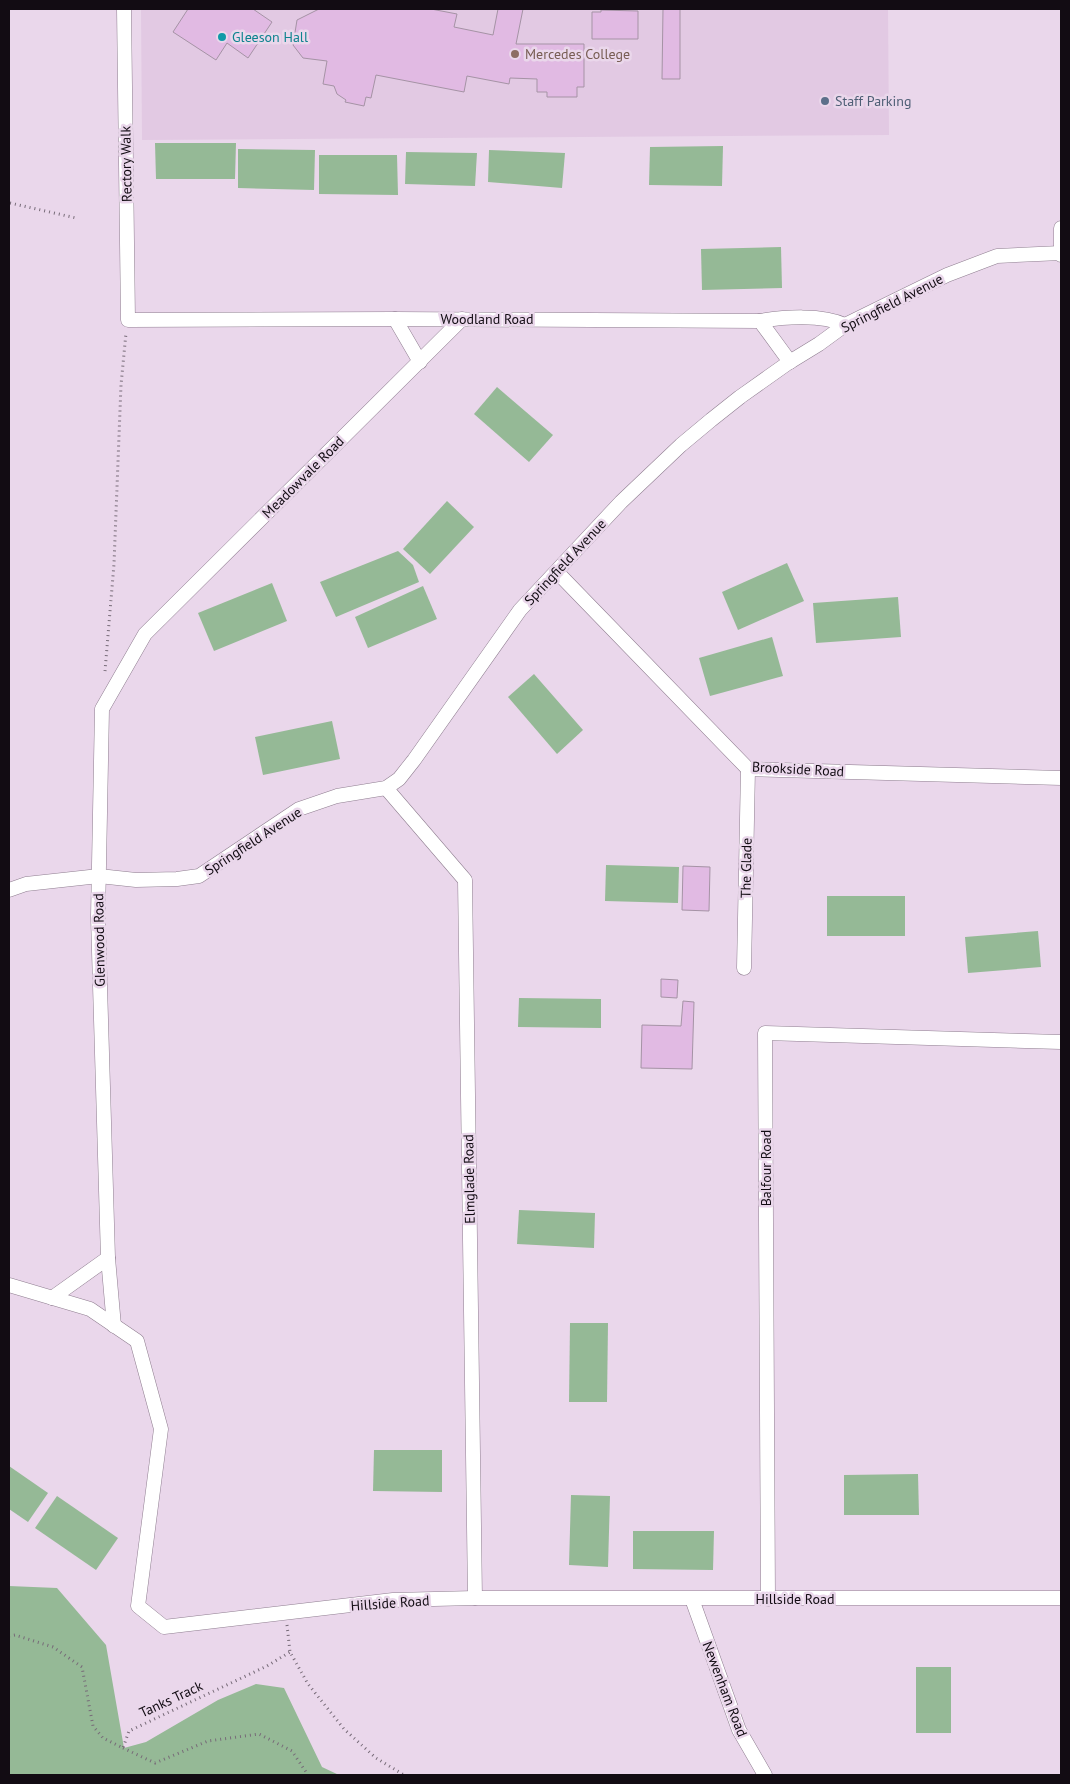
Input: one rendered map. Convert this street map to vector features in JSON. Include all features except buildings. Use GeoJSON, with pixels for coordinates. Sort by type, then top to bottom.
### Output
{"type":"FeatureCollection","features":[{"type":"Feature","properties":{"kind":"street","name":"Rectory Walk"},"geometry":{"type":"LineString","coordinates":[[124,9],[128,320]]}},
{"type":"Feature","properties":{"kind":"street"},"geometry":{"type":"LineString","coordinates":[[1061,228],[1061,254]]}},
{"type":"Feature","properties":{"kind":"street","name":"Springfield Avenue"},"geometry":{"type":"LineString","coordinates":[[9,890],[26,884],[99,876],[136,880],[177,879],[199,876],[299,809],[337,796],[386,788],[399,779],[414,760],[520,610],[621,502],[681,445],[740,397],[845,325],[946,275],[997,256],[1061,254]]}},
{"type":"Feature","properties":{"kind":"street","name":"Woodland Road"},"geometry":{"type":"LineString","coordinates":[[128,320],[462,319],[760,321],[780,317],[823,319],[837,321],[845,325]]}},
{"type":"Feature","properties":{"kind":"street"},"geometry":{"type":"LineString","coordinates":[[395,319],[420,362]]}},
{"type":"Feature","properties":{"kind":"street","name":"Meadowvale Road"},"geometry":{"type":"LineString","coordinates":[[144,634],[462,319]]}},
{"type":"Feature","properties":{"kind":"street"},"geometry":{"type":"LineString","coordinates":[[760,321],[790,362]]}},
{"type":"Feature","properties":{"kind":"street","name":"Brookside Road"},"geometry":{"type":"LineString","coordinates":[[557,572],[748,769],[1061,778]]}},
{"type":"Feature","properties":{"kind":"street","name":"Glenwood Road"},"geometry":{"type":"LineString","coordinates":[[114,1326],[108,1258],[98,917],[102,710],[144,634]]}},
{"type":"Feature","properties":{"kind":"street","name":"The Glade"},"geometry":{"type":"LineString","coordinates":[[744,968],[748,769]]}},
{"type":"Feature","properties":{"kind":"street","name":"Elmglade Road"},"geometry":{"type":"LineString","coordinates":[[386,788],[464,880],[475,1598]]}},
{"type":"Feature","properties":{"kind":"street","name":"Balfour Road"},"geometry":{"type":"LineString","coordinates":[[768,1599],[765,1033],[1061,1042]]}},
{"type":"Feature","properties":{"kind":"street"},"geometry":{"type":"LineString","coordinates":[[52,1298],[108,1258]]}},
{"type":"Feature","properties":{"kind":"street","name":"Hillside Road"},"geometry":{"type":"LineString","coordinates":[[9,1285],[90,1309],[137,1341],[161,1429],[138,1606],[164,1627],[393,1600],[475,1598],[1061,1598]]}},
{"type":"Feature","properties":{"kind":"street","name":"Newenham Road"},"geometry":{"type":"LineString","coordinates":[[692,1599],[739,1730],[765,1775]]}},
{"type":"Feature","properties":{"kind":"path"},"geometry":{"type":"LineString","coordinates":[[9,203],[76,218]]}},
{"type":"Feature","properties":{"kind":"path"},"geometry":{"type":"LineString","coordinates":[[105,680],[114,564],[121,385],[128,320]]}},
{"type":"Feature","properties":{"kind":"path"},"geometry":{"type":"LineString","coordinates":[[286,1613],[290,1652],[308,1684],[344,1730],[376,1758],[404,1775]]}},
{"type":"Feature","properties":{"kind":"path"},"geometry":{"type":"LineString","coordinates":[[9,1636],[53,1647],[82,1667],[93,1726],[103,1738],[155,1763],[208,1741],[259,1734],[292,1751],[308,1775]]}},
{"type":"Feature","properties":{"kind":"path","name":"Tanks Track"},"geometry":{"type":"LineString","coordinates":[[124,1748],[129,1731],[267,1666],[290,1652]]}},
{"type":"Feature","properties":{"kind":"shaded area","name":"Mercedes College"},"geometry":{"type":"Polygon","coordinates":[[[141,9],[888,9],[889,135],[142,140],[141,9]]]}},
{"type":"Feature","properties":{"kind":"green space"},"geometry":{"type":"Polygon","coordinates":[[[155,143],[236,143],[235,179],[156,179],[155,143]]]}},
{"type":"Feature","properties":{"kind":"green space"},"geometry":{"type":"Polygon","coordinates":[[[723,146],[722,186],[649,185],[650,147],[723,146]]]}},
{"type":"Feature","properties":{"kind":"green space"},"geometry":{"type":"Polygon","coordinates":[[[238,149],[315,150],[314,190],[238,188],[238,149]]]}},
{"type":"Feature","properties":{"kind":"green space"},"geometry":{"type":"Polygon","coordinates":[[[489,150],[565,153],[562,188],[488,182],[489,150]]]}},
{"type":"Feature","properties":{"kind":"green space"},"geometry":{"type":"Polygon","coordinates":[[[406,152],[477,153],[475,186],[405,184],[406,152]]]}},
{"type":"Feature","properties":{"kind":"green space"},"geometry":{"type":"Polygon","coordinates":[[[319,155],[397,155],[398,195],[319,194],[319,155]]]}},
{"type":"Feature","properties":{"kind":"green space"},"geometry":{"type":"Polygon","coordinates":[[[781,247],[782,288],[702,290],[701,249],[781,247]]]}},
{"type":"Feature","properties":{"kind":"green space"},"geometry":{"type":"Polygon","coordinates":[[[497,387],[553,435],[529,462],[474,414],[497,387]]]}},
{"type":"Feature","properties":{"kind":"green space"},"geometry":{"type":"Polygon","coordinates":[[[447,501],[474,527],[430,574],[403,549],[447,501]]]}},
{"type":"Feature","properties":{"kind":"green space"},"geometry":{"type":"Polygon","coordinates":[[[398,551],[413,565],[419,582],[336,617],[320,582],[398,551]]]}},
{"type":"Feature","properties":{"kind":"green space"},"geometry":{"type":"Polygon","coordinates":[[[787,563],[804,601],[738,630],[722,592],[787,563]]]}},
{"type":"Feature","properties":{"kind":"green space"},"geometry":{"type":"Polygon","coordinates":[[[272,583],[287,621],[214,651],[198,613],[272,583]]]}},
{"type":"Feature","properties":{"kind":"green space"},"geometry":{"type":"Polygon","coordinates":[[[423,586],[437,619],[368,648],[355,617],[423,586]]]}},
{"type":"Feature","properties":{"kind":"green space"},"geometry":{"type":"Polygon","coordinates":[[[898,597],[901,637],[816,643],[813,603],[898,597]]]}},
{"type":"Feature","properties":{"kind":"green space"},"geometry":{"type":"Polygon","coordinates":[[[772,637],[783,676],[710,696],[699,658],[772,637]]]}},
{"type":"Feature","properties":{"kind":"green space"},"geometry":{"type":"Polygon","coordinates":[[[534,674],[583,730],[557,754],[508,697],[534,674]]]}},
{"type":"Feature","properties":{"kind":"green space"},"geometry":{"type":"Polygon","coordinates":[[[332,721],[340,759],[263,775],[255,737],[332,721]]]}},
{"type":"Feature","properties":{"kind":"green space"},"geometry":{"type":"Polygon","coordinates":[[[606,865],[679,867],[678,903],[605,901],[606,865]]]}},
{"type":"Feature","properties":{"kind":"green space"},"geometry":{"type":"Polygon","coordinates":[[[827,896],[905,896],[905,936],[827,936],[827,896]]]}},
{"type":"Feature","properties":{"kind":"green space"},"geometry":{"type":"Polygon","coordinates":[[[1038,931],[1041,967],[968,973],[965,937],[1038,931]]]}},
{"type":"Feature","properties":{"kind":"green space"},"geometry":{"type":"Polygon","coordinates":[[[519,998],[601,999],[601,1028],[518,1027],[519,998]]]}},
{"type":"Feature","properties":{"kind":"green space"},"geometry":{"type":"Polygon","coordinates":[[[519,1210],[595,1213],[594,1248],[517,1244],[519,1210]]]}},
{"type":"Feature","properties":{"kind":"green space"},"geometry":{"type":"Polygon","coordinates":[[[570,1323],[608,1323],[607,1402],[569,1402],[570,1323]]]}},
{"type":"Feature","properties":{"kind":"green space"},"geometry":{"type":"Polygon","coordinates":[[[374,1450],[442,1450],[442,1492],[373,1491],[374,1450]]]}},
{"type":"Feature","properties":{"kind":"green space"},"geometry":{"type":"Polygon","coordinates":[[[9,1466],[48,1493],[28,1522],[9,1509],[9,1466]]]}},
{"type":"Feature","properties":{"kind":"green space"},"geometry":{"type":"Polygon","coordinates":[[[918,1474],[919,1515],[844,1515],[844,1475],[918,1474]]]}},
{"type":"Feature","properties":{"kind":"green space"},"geometry":{"type":"Polygon","coordinates":[[[571,1495],[610,1496],[608,1567],[569,1565],[571,1495]]]}},
{"type":"Feature","properties":{"kind":"green space"},"geometry":{"type":"Polygon","coordinates":[[[57,1496],[118,1538],[96,1570],[35,1528],[57,1496]]]}},
{"type":"Feature","properties":{"kind":"green space"},"geometry":{"type":"Polygon","coordinates":[[[633,1531],[714,1531],[713,1570],[633,1569],[633,1531]]]}},
{"type":"Feature","properties":{"kind":"green space"},"geometry":{"type":"Polygon","coordinates":[[[9,1586],[57,1588],[106,1645],[124,1748],[146,1742],[218,1700],[256,1684],[284,1688],[322,1767],[339,1775],[9,1775],[9,1586]]]}},
{"type":"Feature","properties":{"kind":"green space"},"geometry":{"type":"Polygon","coordinates":[[[916,1667],[951,1667],[951,1733],[916,1733],[916,1667]]]}},
{"type":"Feature","properties":{"kind":"place","name":"Gleeson Hall"},"geometry":{"type":"Point","coordinates":[222,37]}},
{"type":"Feature","properties":{"kind":"place","name":"Mercedes College"},"geometry":{"type":"Point","coordinates":[515,54]}},
{"type":"Feature","properties":{"kind":"place","name":"Staff Parking"},"geometry":{"type":"Point","coordinates":[825,101]}}]}
